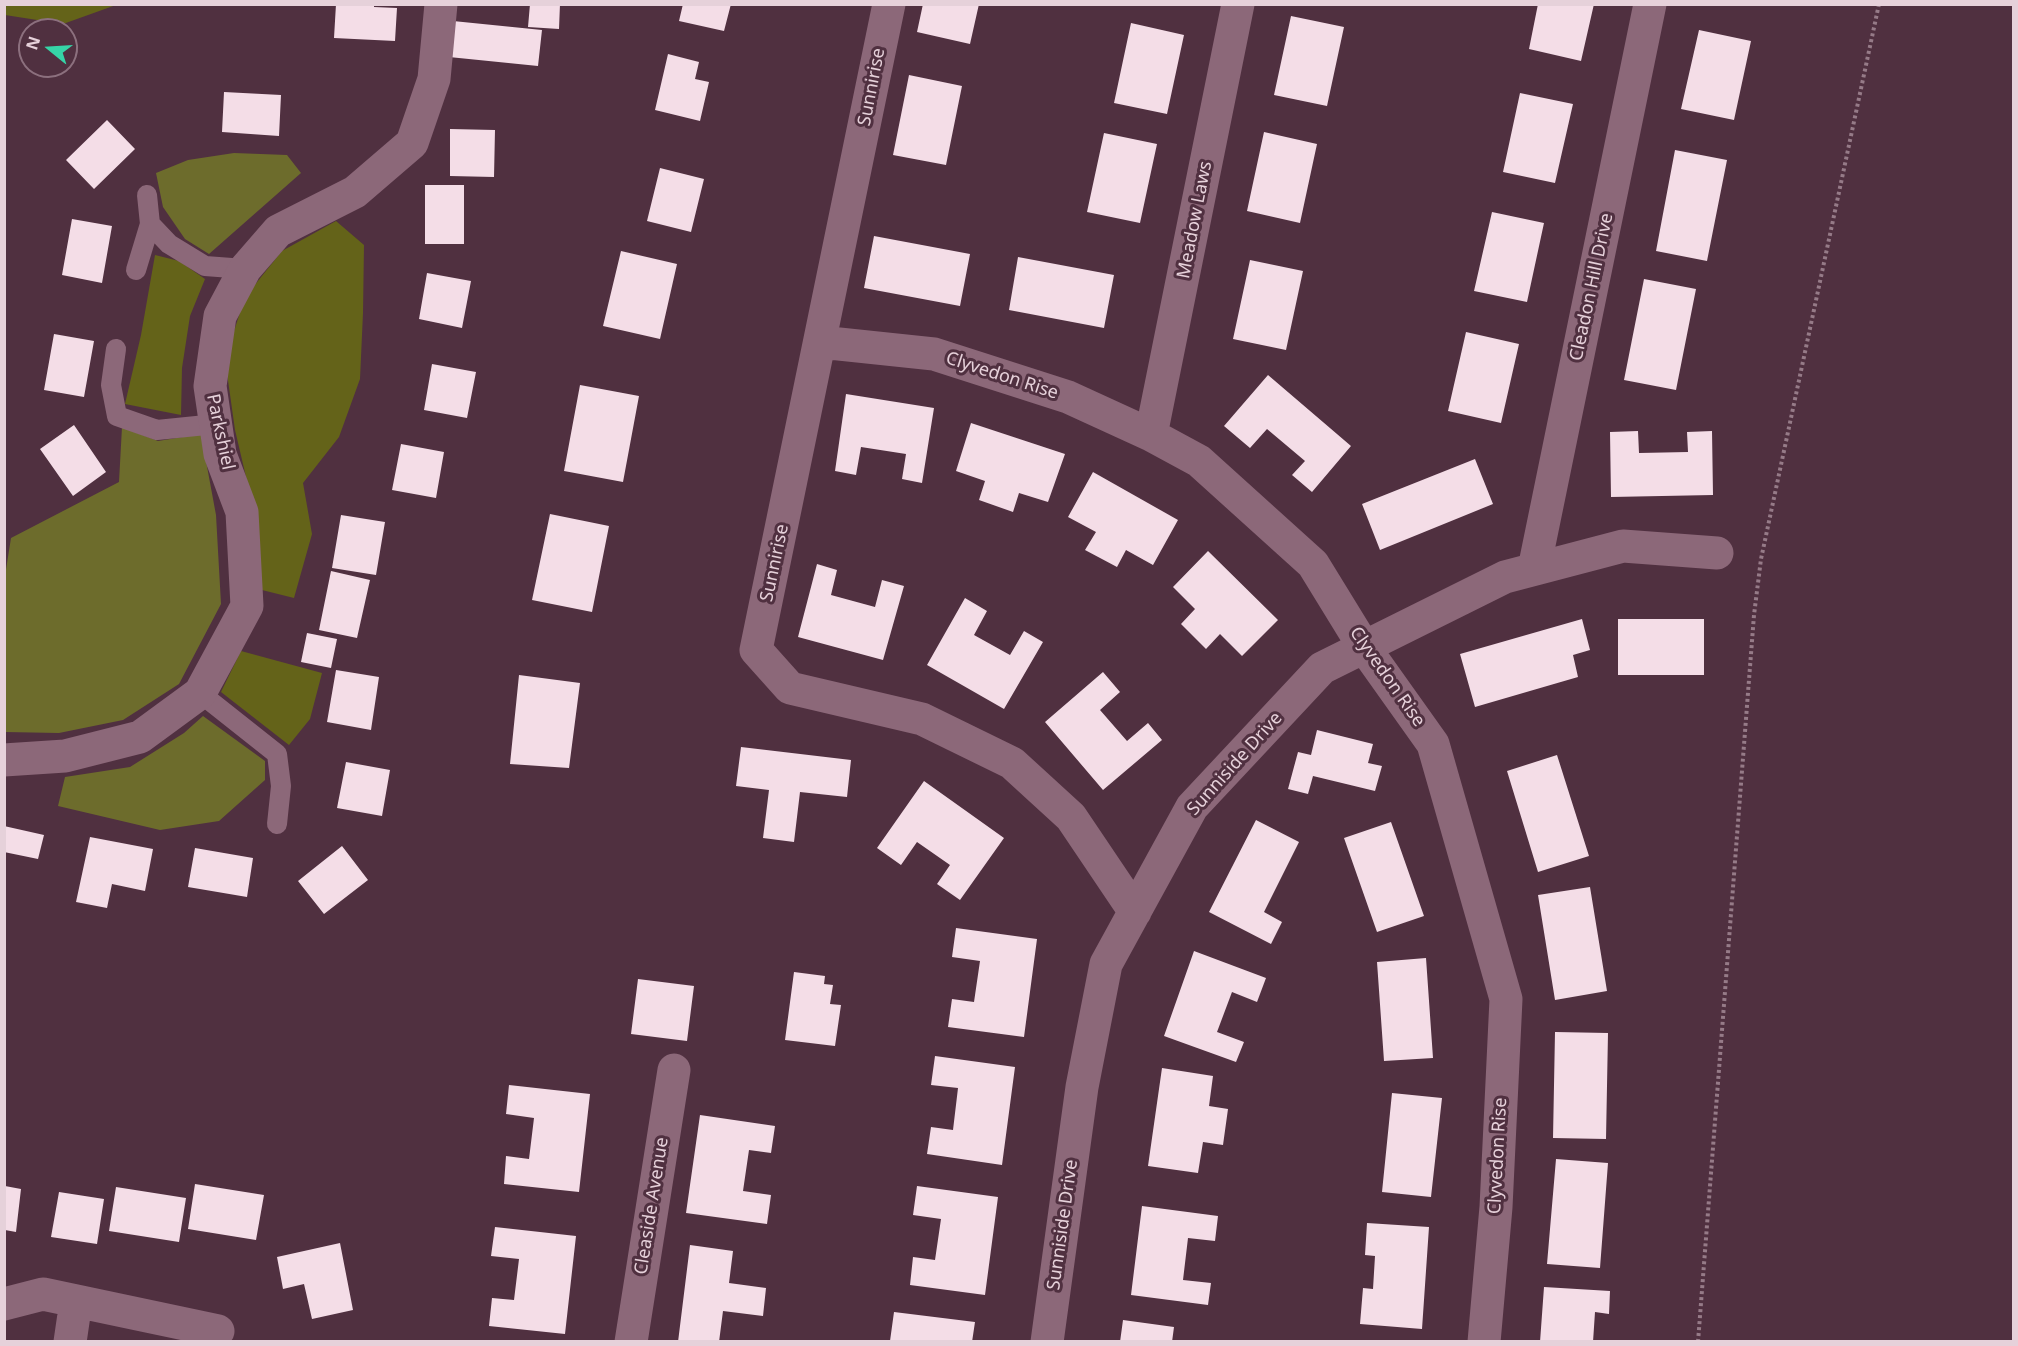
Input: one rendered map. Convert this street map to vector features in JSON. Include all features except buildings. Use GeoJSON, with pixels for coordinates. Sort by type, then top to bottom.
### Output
{"type":"FeatureCollection","features":[{"type":"Feature","properties":{"kind":"street","name":"Parkshiel"},"geometry":{"type":"LineString","coordinates":[[4,760],[65,756],[140,737],[200,693],[247,606],[242,512],[220,454],[210,386],[220,316],[245,269],[278,231],[355,192],[412,143],[434,79],[441,4]]}},
{"type":"Feature","properties":{"kind":"street","name":"Sunnirise"},"geometry":{"type":"LineString","coordinates":[[889,4],[756,650],[790,688],[922,719],[1012,764],[1071,817],[1135,912]]}},
{"type":"Feature","properties":{"kind":"street","name":"Meadow Laws"},"geometry":{"type":"LineString","coordinates":[[1151,435],[1238,4]]}},
{"type":"Feature","properties":{"kind":"street","name":"Cleadon Hill Drive"},"geometry":{"type":"LineString","coordinates":[[1534,569],[1650,4]]}},
{"type":"Feature","properties":{"kind":"street","name":"Clyvedon Rise"},"geometry":{"type":"LineString","coordinates":[[820,342],[934,354],[1068,397],[1151,435],[1198,461],[1313,564],[1364,647],[1433,744],[1506,999],[1496,1207],[1484,1341]]}},
{"type":"Feature","properties":{"kind":"street","name":"Sunniside Drive"},"geometry":{"type":"LineString","coordinates":[[1047,1341],[1082,1087],[1106,964],[1192,807],[1322,668],[1505,577],[1623,546],[1717,553]]}},
{"type":"Feature","properties":{"kind":"street","name":"Cleaside Avenue"},"geometry":{"type":"LineString","coordinates":[[631,1341],[674,1070]]}},
{"type":"Feature","properties":{"kind":"street"},"geometry":{"type":"LineString","coordinates":[[4,1304],[44,1294],[218,1331]]}},
{"type":"Feature","properties":{"kind":"street"},"geometry":{"type":"LineString","coordinates":[[70,1341],[76,1301]]}},
{"type":"Feature","properties":{"kind":"lane"},"geometry":{"type":"LineString","coordinates":[[136,270],[150,224],[147,195]]}},
{"type":"Feature","properties":{"kind":"lane"},"geometry":{"type":"LineString","coordinates":[[150,224],[169,244],[205,266],[245,269]]}},
{"type":"Feature","properties":{"kind":"lane"},"geometry":{"type":"LineString","coordinates":[[116,349],[111,385],[117,416],[157,430],[216,424]]}},
{"type":"Feature","properties":{"kind":"lane"},"geometry":{"type":"LineString","coordinates":[[200,693],[278,754],[281,786],[277,824]]}},
{"type":"Feature","properties":{"kind":"path"},"geometry":{"type":"LineString","coordinates":[[1698,1341],[1754,615],[1761,559],[1879,4]]}},
{"type":"Feature","properties":{"kind":"shaded area"},"geometry":{"type":"Polygon","coordinates":[[[5,4],[116,5],[78,19],[24,18],[5,15],[5,4]]]}},
{"type":"Feature","properties":{"kind":"shaded area"},"geometry":{"type":"Polygon","coordinates":[[[234,153],[287,155],[301,173],[209,254],[185,239],[163,207],[156,173],[188,160],[234,153]]]}},
{"type":"Feature","properties":{"kind":"shaded area"},"geometry":{"type":"Polygon","coordinates":[[[336,221],[364,245],[360,379],[339,437],[303,483],[312,534],[294,598],[262,590],[251,498],[235,430],[225,359],[245,297],[282,251],[336,221]]]}},
{"type":"Feature","properties":{"kind":"shaded area"},"geometry":{"type":"Polygon","coordinates":[[[155,255],[179,261],[205,279],[190,316],[182,368],[181,415],[125,404],[141,335],[155,255]]]}},
{"type":"Feature","properties":{"kind":"shaded area"},"geometry":{"type":"Polygon","coordinates":[[[122,427],[158,441],[201,434],[216,515],[221,604],[179,684],[123,720],[59,733],[5,732],[4,582],[11,538],[119,482],[122,427]]]}},
{"type":"Feature","properties":{"kind":"shaded area"},"geometry":{"type":"Polygon","coordinates":[[[241,651],[322,673],[310,719],[289,745],[221,692],[241,651]]]}},
{"type":"Feature","properties":{"kind":"shaded area"},"geometry":{"type":"Polygon","coordinates":[[[203,716],[265,761],[265,780],[219,821],[160,830],[58,806],[65,777],[130,767],[184,733],[203,716]]]}}]}
